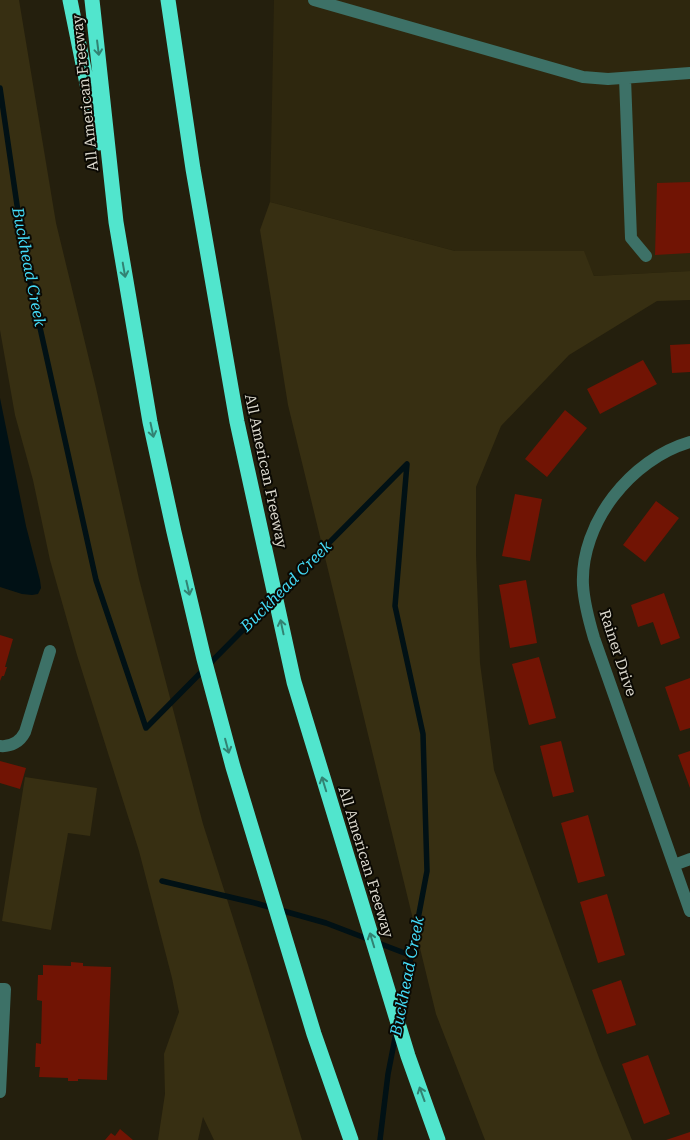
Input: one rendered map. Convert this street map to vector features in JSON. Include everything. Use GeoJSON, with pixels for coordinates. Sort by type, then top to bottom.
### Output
{"type":"FeatureCollection","features":[{"type":"Feature","properties":{"kind":"highway"},"geometry":{"type":"LineString","coordinates":[[70,0],[116,222]]}},
{"type":"Feature","properties":{"kind":"highway","name":"All American Freeway"},"geometry":{"type":"LineString","coordinates":[[92,0],[116,222],[150,422],[204,659],[233,767],[288,952],[350,1140]]}},
{"type":"Feature","properties":{"kind":"highway","name":"All American Freeway"},"geometry":{"type":"LineString","coordinates":[[169,4],[193,169],[237,422],[294,682],[408,1056],[438,1140]]}},
{"type":"Feature","properties":{"kind":"street"},"geometry":{"type":"LineString","coordinates":[[314,0],[350,5],[583,77],[608,79],[690,73]]}},
{"type":"Feature","properties":{"kind":"street"},"geometry":{"type":"LineString","coordinates":[[625,78],[631,238],[646,256]]}},
{"type":"Feature","properties":{"kind":"street","name":"Rainer Drive"},"geometry":{"type":"LineString","coordinates":[[690,442],[662,454],[642,468],[623,484],[612,497],[595,525],[587,549],[584,573],[587,610],[594,638],[690,911]]}},
{"type":"Feature","properties":{"kind":"street"},"geometry":{"type":"LineString","coordinates":[[0,746],[13,744],[22,739],[50,650]]}},
{"type":"Feature","properties":{"kind":"street"},"geometry":{"type":"LineString","coordinates":[[674,865],[690,859]]}},
{"type":"Feature","properties":{"kind":"street"},"geometry":{"type":"LineString","coordinates":[[0,989],[5,989],[0,1092]]}},
{"type":"Feature","properties":{"kind":"shaded area"},"geometry":{"type":"Polygon","coordinates":[[[0,0],[19,0],[56,223],[139,579],[203,824],[302,1140],[214,1140],[203,1117],[198,1140],[158,1140],[165,1094],[164,1054],[179,1012],[139,851],[77,655],[50,560],[33,480],[15,415],[0,330],[0,0]]]}},
{"type":"Feature","properties":{"kind":"shaded area"},"geometry":{"type":"Polygon","coordinates":[[[274,0],[690,0],[690,271],[594,276],[583,251],[455,251],[270,202],[274,0]]]}},
{"type":"Feature","properties":{"kind":"shaded area"},"geometry":{"type":"Polygon","coordinates":[[[270,202],[455,251],[584,251],[594,276],[690,271],[690,300],[657,301],[569,355],[501,426],[476,487],[476,555],[480,663],[494,770],[599,1058],[632,1140],[485,1140],[436,1014],[288,405],[260,230],[270,202]]]}},
{"type":"Feature","properties":{"kind":"shaded area"},"geometry":{"type":"Polygon","coordinates":[[[0,398],[26,526],[40,580],[41,588],[38,594],[22,594],[0,587],[0,398]]]}},
{"type":"Feature","properties":{"kind":"shaded area"},"geometry":{"type":"Polygon","coordinates":[[[25,777],[97,788],[90,836],[68,833],[51,930],[2,921],[25,777]]]}},
{"type":"Feature","properties":{"kind":"building"},"geometry":{"type":"Polygon","coordinates":[[[690,182],[690,253],[655,255],[657,183],[690,182]]]}},
{"type":"Feature","properties":{"kind":"building"},"geometry":{"type":"Polygon","coordinates":[[[690,344],[690,372],[672,373],[670,345],[690,344]]]}},
{"type":"Feature","properties":{"kind":"building"},"geometry":{"type":"Polygon","coordinates":[[[643,360],[657,384],[600,414],[587,389],[643,360]]]}},
{"type":"Feature","properties":{"kind":"building"},"geometry":{"type":"Polygon","coordinates":[[[565,410],[587,428],[547,477],[525,459],[565,410]]]}},
{"type":"Feature","properties":{"kind":"building"},"geometry":{"type":"Polygon","coordinates":[[[515,494],[542,499],[530,561],[502,556],[515,494]]]}},
{"type":"Feature","properties":{"kind":"building"},"geometry":{"type":"Polygon","coordinates":[[[656,501],[679,518],[645,562],[623,545],[656,501]]]}},
{"type":"Feature","properties":{"kind":"building"},"geometry":{"type":"Polygon","coordinates":[[[526,580],[537,643],[510,648],[499,585],[526,580]]]}},
{"type":"Feature","properties":{"kind":"building"},"geometry":{"type":"Polygon","coordinates":[[[664,593],[680,638],[661,645],[653,622],[638,627],[631,605],[664,593]]]}},
{"type":"Feature","properties":{"kind":"building"},"geometry":{"type":"Polygon","coordinates":[[[0,635],[13,639],[5,667],[7,667],[0,681],[0,635]]]}},
{"type":"Feature","properties":{"kind":"building"},"geometry":{"type":"Polygon","coordinates":[[[539,657],[556,718],[529,725],[512,664],[539,657]]]}},
{"type":"Feature","properties":{"kind":"building"},"geometry":{"type":"Polygon","coordinates":[[[690,678],[690,728],[680,731],[665,687],[690,678]]]}},
{"type":"Feature","properties":{"kind":"building"},"geometry":{"type":"Polygon","coordinates":[[[561,741],[574,792],[553,797],[540,746],[561,741]]]}},
{"type":"Feature","properties":{"kind":"building"},"geometry":{"type":"Polygon","coordinates":[[[690,751],[690,788],[678,755],[690,751]]]}},
{"type":"Feature","properties":{"kind":"building"},"geometry":{"type":"Polygon","coordinates":[[[0,761],[26,768],[20,789],[0,783],[0,761]]]}},
{"type":"Feature","properties":{"kind":"building"},"geometry":{"type":"Polygon","coordinates":[[[588,815],[605,876],[578,883],[561,823],[588,815]]]}},
{"type":"Feature","properties":{"kind":"building"},"geometry":{"type":"Polygon","coordinates":[[[607,894],[625,955],[598,963],[580,902],[607,894]]]}},
{"type":"Feature","properties":{"kind":"building"},"geometry":{"type":"Polygon","coordinates":[[[71,962],[83,963],[83,966],[111,967],[107,1080],[78,1079],[78,1081],[68,1081],[68,1078],[39,1077],[40,1067],[35,1067],[36,1043],[41,1044],[42,1001],[37,1000],[38,975],[43,975],[43,965],[71,966],[71,962]]]}},
{"type":"Feature","properties":{"kind":"building"},"geometry":{"type":"Polygon","coordinates":[[[621,980],[636,1025],[607,1034],[592,990],[621,980]]]}},
{"type":"Feature","properties":{"kind":"building"},"geometry":{"type":"Polygon","coordinates":[[[648,1055],[670,1114],[644,1124],[622,1064],[648,1055]]]}},
{"type":"Feature","properties":{"kind":"building"},"geometry":{"type":"Polygon","coordinates":[[[120,1129],[133,1140],[105,1140],[111,1133],[115,1136],[120,1129]]]}},
{"type":"Feature","properties":{"kind":"building"},"geometry":{"type":"Polygon","coordinates":[[[690,1132],[690,1140],[666,1140],[690,1132]]]}},
{"type":"Feature","properties":{"kind":"waterway","name":"Buckhead Creek"},"geometry":{"type":"LineString","coordinates":[[0,88],[25,260],[96,580],[146,728],[407,464],[395,606],[423,734],[427,871],[400,1015]]}},
{"type":"Feature","properties":{"kind":"waterway"},"geometry":{"type":"LineString","coordinates":[[162,881],[255,903],[326,923],[411,957]]}},
{"type":"Feature","properties":{"kind":"waterway","name":"Buckhead Creek"},"geometry":{"type":"LineString","coordinates":[[380,1140],[388,1074],[396,1033]]}}]}
